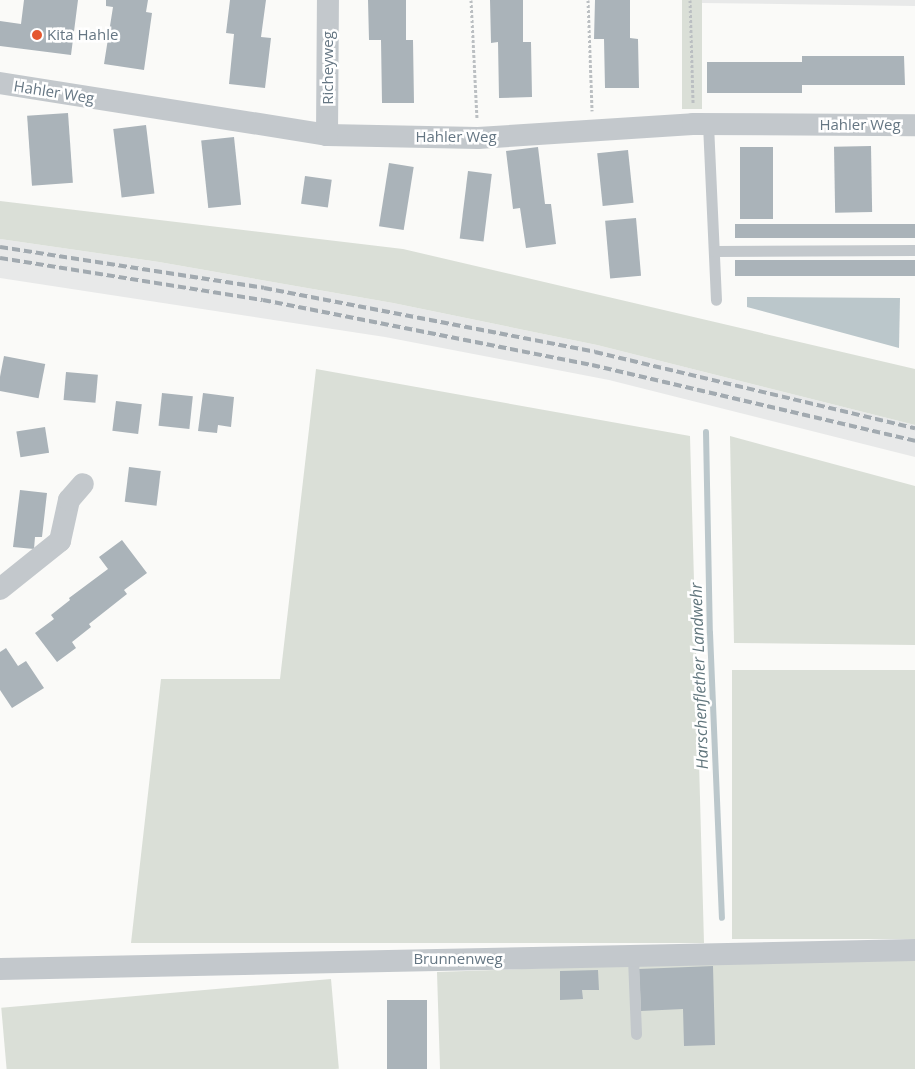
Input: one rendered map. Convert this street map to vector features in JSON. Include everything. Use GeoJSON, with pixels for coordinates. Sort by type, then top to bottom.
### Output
{"type":"FeatureCollection","features":[{"type":"Feature","properties":{"kind":"street","name":"Richeyweg"},"geometry":{"type":"LineString","coordinates":[[327,135],[328,0]]}},
{"type":"Feature","properties":{"kind":"street","name":"Hahler Weg"},"geometry":{"type":"LineString","coordinates":[[0,83],[327,135],[478,138],[700,124],[915,125]]}},
{"type":"Feature","properties":{"kind":"street"},"geometry":{"type":"LineString","coordinates":[[0,589],[60,541],[69,500],[83,484]]}},
{"type":"Feature","properties":{"kind":"street","name":"Brunnenweg"},"geometry":{"type":"LineString","coordinates":[[0,969],[411,959],[633,958],[915,950]]}},
{"type":"Feature","properties":{"kind":"lane"},"geometry":{"type":"LineString","coordinates":[[700,124],[714,251],[716,300]]}},
{"type":"Feature","properties":{"kind":"lane"},"geometry":{"type":"LineString","coordinates":[[714,251],[915,250]]}},
{"type":"Feature","properties":{"kind":"lane"},"geometry":{"type":"LineString","coordinates":[[633,958],[636,1034]]}},
{"type":"Feature","properties":{"kind":"path"},"geometry":{"type":"LineString","coordinates":[[471,0],[478,138]]}},
{"type":"Feature","properties":{"kind":"path"},"geometry":{"type":"LineString","coordinates":[[588,0],[592,132]]}},
{"type":"Feature","properties":{"kind":"path"},"geometry":{"type":"LineString","coordinates":[[690,0],[700,124]]}},
{"type":"Feature","properties":{"kind":"shaded area"},"geometry":{"type":"Polygon","coordinates":[[[682,0],[702,0],[702,109],[682,109],[682,0]]]}},
{"type":"Feature","properties":{"kind":"shaded area"},"geometry":{"type":"Polygon","coordinates":[[[702,0],[915,0],[915,6],[702,3],[702,0]]]}},
{"type":"Feature","properties":{"kind":"shaded area"},"geometry":{"type":"Polygon","coordinates":[[[0,201],[403,249],[915,369],[915,425],[597,345],[393,303],[159,262],[0,239],[0,201]]]}},
{"type":"Feature","properties":{"kind":"shaded area"},"geometry":{"type":"Polygon","coordinates":[[[0,239],[159,262],[393,303],[597,345],[915,425],[915,457],[609,380],[385,337],[0,278],[0,239]]]}},
{"type":"Feature","properties":{"kind":"shaded area"},"geometry":{"type":"Polygon","coordinates":[[[747,297],[900,298],[899,348],[747,307],[747,297]]]}},
{"type":"Feature","properties":{"kind":"shaded area"},"geometry":{"type":"Polygon","coordinates":[[[316,369],[690,436],[704,943],[131,943],[161,679],[280,679],[316,369]]]}},
{"type":"Feature","properties":{"kind":"shaded area"},"geometry":{"type":"Polygon","coordinates":[[[730,436],[915,486],[915,645],[734,643],[730,436]]]}},
{"type":"Feature","properties":{"kind":"shaded area"},"geometry":{"type":"Polygon","coordinates":[[[732,670],[915,670],[915,939],[732,939],[732,670]]]}},
{"type":"Feature","properties":{"kind":"shaded area"},"geometry":{"type":"Polygon","coordinates":[[[868,957],[915,958],[915,1069],[440,1069],[437,972],[868,957]]]}},
{"type":"Feature","properties":{"kind":"shaded area"},"geometry":{"type":"Polygon","coordinates":[[[331,979],[339,1069],[7,1069],[1,1008],[331,979]]]}},
{"type":"Feature","properties":{"kind":"building","name":"Kita Hahle"},"geometry":{"type":"Polygon","coordinates":[[[24,0],[78,0],[71,55],[0,46],[0,21],[21,24],[24,0]]]}},
{"type":"Feature","properties":{"kind":"building"},"geometry":{"type":"Polygon","coordinates":[[[106,0],[148,0],[146,12],[152,13],[144,70],[104,64],[113,7],[106,6],[106,0]]]}},
{"type":"Feature","properties":{"kind":"building"},"geometry":{"type":"Polygon","coordinates":[[[230,0],[266,0],[261,37],[271,38],[265,88],[229,84],[234,34],[226,33],[230,0]]]}},
{"type":"Feature","properties":{"kind":"building"},"geometry":{"type":"Polygon","coordinates":[[[368,0],[406,0],[406,40],[413,40],[414,103],[382,103],[381,40],[369,40],[368,0]]]}},
{"type":"Feature","properties":{"kind":"building"},"geometry":{"type":"Polygon","coordinates":[[[490,0],[523,0],[523,42],[531,42],[532,97],[499,98],[498,42],[491,43],[490,0]]]}},
{"type":"Feature","properties":{"kind":"building"},"geometry":{"type":"Polygon","coordinates":[[[595,0],[630,0],[630,38],[638,39],[639,88],[605,88],[604,39],[594,39],[595,0]]]}},
{"type":"Feature","properties":{"kind":"building"},"geometry":{"type":"Polygon","coordinates":[[[802,56],[904,56],[905,85],[802,85],[802,93],[707,93],[707,62],[802,62],[802,56]]]}},
{"type":"Feature","properties":{"kind":"building"},"geometry":{"type":"Polygon","coordinates":[[[68,113],[73,183],[32,186],[27,116],[68,113]]]}},
{"type":"Feature","properties":{"kind":"building"},"geometry":{"type":"Polygon","coordinates":[[[146,125],[154,193],[122,198],[113,129],[146,125]]]}},
{"type":"Feature","properties":{"kind":"building"},"geometry":{"type":"Polygon","coordinates":[[[234,137],[241,205],[208,208],[201,140],[234,137]]]}},
{"type":"Feature","properties":{"kind":"building"},"geometry":{"type":"Polygon","coordinates":[[[871,146],[872,212],[835,213],[834,147],[871,146]]]}},
{"type":"Feature","properties":{"kind":"building"},"geometry":{"type":"Polygon","coordinates":[[[538,147],[545,204],[551,204],[556,244],[526,248],[520,208],[513,209],[506,151],[538,147]]]}},
{"type":"Feature","properties":{"kind":"building"},"geometry":{"type":"Polygon","coordinates":[[[740,147],[773,147],[773,219],[740,219],[740,147]]]}},
{"type":"Feature","properties":{"kind":"building"},"geometry":{"type":"Polygon","coordinates":[[[628,150],[634,203],[603,206],[597,153],[628,150]]]}},
{"type":"Feature","properties":{"kind":"building"},"geometry":{"type":"Polygon","coordinates":[[[389,163],[414,167],[404,230],[379,226],[389,163]]]}},
{"type":"Feature","properties":{"kind":"building"},"geometry":{"type":"Polygon","coordinates":[[[468,171],[492,174],[484,241],[460,238],[468,171]]]}},
{"type":"Feature","properties":{"kind":"building"},"geometry":{"type":"Polygon","coordinates":[[[305,176],[332,180],[328,207],[301,204],[305,176]]]}},
{"type":"Feature","properties":{"kind":"building"},"geometry":{"type":"Polygon","coordinates":[[[636,218],[641,276],[610,278],[605,221],[636,218]]]}},
{"type":"Feature","properties":{"kind":"building"},"geometry":{"type":"Polygon","coordinates":[[[735,224],[915,224],[915,238],[735,238],[735,224]]]}},
{"type":"Feature","properties":{"kind":"building"},"geometry":{"type":"Polygon","coordinates":[[[735,260],[915,260],[915,276],[735,276],[735,260]]]}},
{"type":"Feature","properties":{"kind":"building"},"geometry":{"type":"Polygon","coordinates":[[[4,356],[45,364],[39,398],[0,391],[0,377],[4,356]]]}},
{"type":"Feature","properties":{"kind":"building"},"geometry":{"type":"Polygon","coordinates":[[[66,372],[98,375],[95,403],[64,400],[66,372]]]}},
{"type":"Feature","properties":{"kind":"building"},"geometry":{"type":"Polygon","coordinates":[[[162,393],[193,396],[189,429],[159,426],[162,393]]]}},
{"type":"Feature","properties":{"kind":"building"},"geometry":{"type":"Polygon","coordinates":[[[203,393],[234,397],[231,427],[218,425],[217,433],[198,431],[203,393]]]}},
{"type":"Feature","properties":{"kind":"building"},"geometry":{"type":"Polygon","coordinates":[[[116,401],[142,404],[138,434],[112,431],[116,401]]]}},
{"type":"Feature","properties":{"kind":"building"},"geometry":{"type":"Polygon","coordinates":[[[45,427],[49,453],[20,457],[16,432],[45,427]]]}},
{"type":"Feature","properties":{"kind":"building"},"geometry":{"type":"Polygon","coordinates":[[[129,467],[161,471],[156,506],[125,502],[129,467]]]}},
{"type":"Feature","properties":{"kind":"building"},"geometry":{"type":"Polygon","coordinates":[[[20,490],[47,493],[42,537],[35,537],[34,549],[13,547],[20,490]]]}},
{"type":"Feature","properties":{"kind":"building"},"geometry":{"type":"Polygon","coordinates":[[[122,540],[147,573],[124,590],[127,594],[89,624],[91,627],[72,642],[76,648],[57,662],[35,633],[54,619],[51,615],[70,600],[69,598],[108,569],[99,557],[122,540]]]}},
{"type":"Feature","properties":{"kind":"building"},"geometry":{"type":"Polygon","coordinates":[[[6,648],[18,666],[26,661],[44,688],[12,708],[0,690],[0,652],[6,648]]]}},
{"type":"Feature","properties":{"kind":"building"},"geometry":{"type":"Polygon","coordinates":[[[713,966],[715,1045],[684,1046],[683,1009],[641,1011],[639,969],[713,966]]]}},
{"type":"Feature","properties":{"kind":"building"},"geometry":{"type":"Polygon","coordinates":[[[598,970],[599,990],[582,990],[583,999],[560,1000],[560,971],[598,970]]]}},
{"type":"Feature","properties":{"kind":"building"},"geometry":{"type":"Polygon","coordinates":[[[387,1000],[427,1000],[427,1069],[387,1069],[387,1000]]]}},
{"type":"Feature","properties":{"kind":"waterway","name":"Harschenflether Landwehr"},"geometry":{"type":"LineString","coordinates":[[706,432],[710,633],[722,918]]}},
{"type":"Feature","properties":{"kind":"railway"},"geometry":{"type":"LineString","coordinates":[[0,247],[264,288],[595,352],[915,428]]}},
{"type":"Feature","properties":{"kind":"railway"},"geometry":{"type":"LineString","coordinates":[[0,258],[263,300],[592,365],[915,441]]}},
{"type":"Feature","properties":{"kind":"place","name":"Kita Hahle"},"geometry":{"type":"Point","coordinates":[37,35]}}]}
